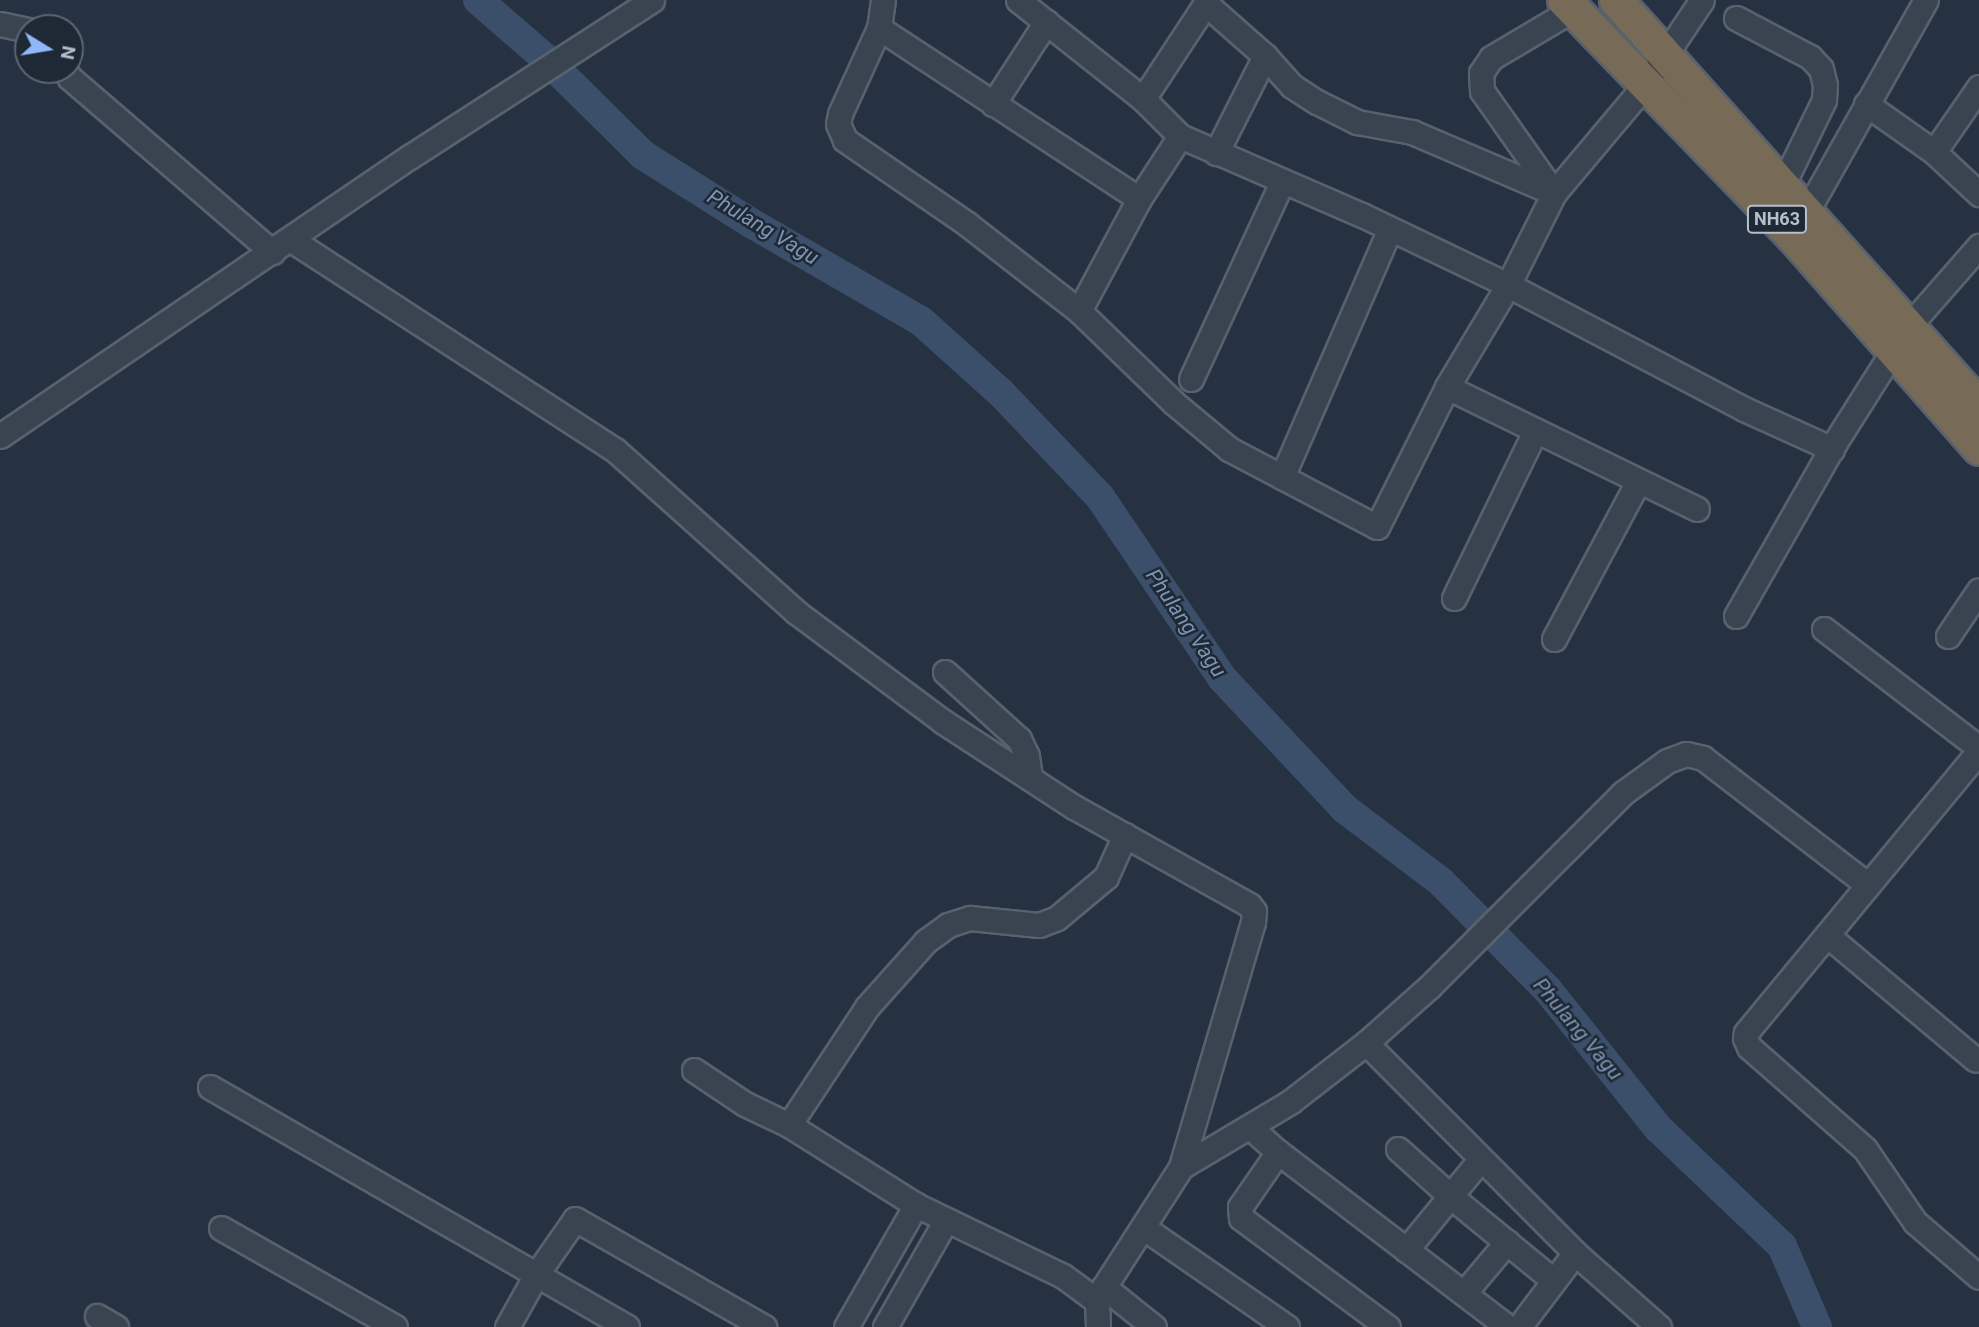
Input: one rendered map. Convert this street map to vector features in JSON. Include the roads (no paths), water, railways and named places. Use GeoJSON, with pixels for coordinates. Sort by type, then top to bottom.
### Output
{"type":"FeatureCollection","features":[{"type":"Feature","properties":{"kind":"highway","name":"NH63"},"geometry":{"type":"LineString","coordinates":[[1616,0],[1664,57],[1807,211],[1979,449]]}},
{"type":"Feature","properties":{"kind":"highway","name":"NH63"},"geometry":{"type":"LineString","coordinates":[[1568,5],[1793,236],[1901,341],[1979,406]]}},
{"type":"Feature","properties":{"kind":"street"},"geometry":{"type":"LineString","coordinates":[[0,436],[411,156],[652,0]]}},
{"type":"Feature","properties":{"kind":"street"},"geometry":{"type":"LineString","coordinates":[[883,0],[879,28],[840,114],[838,124],[845,140],[967,224],[1079,311],[1174,404],[1229,449],[1377,527],[1447,387],[1508,285],[1554,193],[1645,85],[1702,0]]}},
{"type":"Feature","properties":{"kind":"street"},"geometry":{"type":"LineString","coordinates":[[1018,0],[1143,99],[1180,136],[1390,229],[1508,285],[1744,410],[1832,449]]}},
{"type":"Feature","properties":{"kind":"street"},"geometry":{"type":"LineString","coordinates":[[1807,211],[1926,0]]}},
{"type":"Feature","properties":{"kind":"street"},"geometry":{"type":"LineString","coordinates":[[1143,99],[1207,2],[1265,56],[1292,86],[1357,122],[1412,132],[1554,193]]}},
{"type":"Feature","properties":{"kind":"street"},"geometry":{"type":"LineString","coordinates":[[1554,193],[1482,91],[1480,73],[1491,58],[1568,5]]}},
{"type":"Feature","properties":{"kind":"street"},"geometry":{"type":"LineString","coordinates":[[1736,18],[1810,57],[1821,69],[1825,85],[1824,100],[1783,184]]}},
{"type":"Feature","properties":{"kind":"street"},"geometry":{"type":"LineString","coordinates":[[993,104],[1046,22]]}},
{"type":"Feature","properties":{"kind":"street"},"geometry":{"type":"LineString","coordinates":[[879,28],[1139,199]]}},
{"type":"Feature","properties":{"kind":"street"},"geometry":{"type":"LineString","coordinates":[[1216,153],[1265,56]]}},
{"type":"Feature","properties":{"kind":"street"},"geometry":{"type":"LineString","coordinates":[[78,84],[281,245],[615,450],[796,612],[942,721],[1030,778],[1249,905],[1254,911],[1181,1167],[1100,1294],[1098,1327]]}},
{"type":"Feature","properties":{"kind":"street"},"geometry":{"type":"LineString","coordinates":[[1934,152],[1979,87]]}},
{"type":"Feature","properties":{"kind":"street"},"geometry":{"type":"LineString","coordinates":[[1867,104],[1934,152],[1979,194]]}},
{"type":"Feature","properties":{"kind":"street"},"geometry":{"type":"LineString","coordinates":[[1079,311],[1139,199],[1180,136]]}},
{"type":"Feature","properties":{"kind":"street"},"geometry":{"type":"LineString","coordinates":[[1191,379],[1282,181]]}},
{"type":"Feature","properties":{"kind":"street"},"geometry":{"type":"LineString","coordinates":[[1282,477],[1390,229]]}},
{"type":"Feature","properties":{"kind":"street"},"geometry":{"type":"LineString","coordinates":[[1736,616],[1832,449],[1901,341],[1979,246]]}},
{"type":"Feature","properties":{"kind":"street"},"geometry":{"type":"LineString","coordinates":[[1447,387],[1697,509]]}},
{"type":"Feature","properties":{"kind":"street"},"geometry":{"type":"LineString","coordinates":[[1454,598],[1535,431]]}},
{"type":"Feature","properties":{"kind":"street"},"geometry":{"type":"LineString","coordinates":[[1554,639],[1639,482]]}},
{"type":"Feature","properties":{"kind":"street"},"geometry":{"type":"LineString","coordinates":[[1948,636],[1979,590]]}},
{"type":"Feature","properties":{"kind":"street"},"geometry":{"type":"LineString","coordinates":[[1825,628],[1979,750],[1746,1033],[1749,1047],[1865,1149],[1915,1222],[1979,1277]]}},
{"type":"Feature","properties":{"kind":"street"},"geometry":{"type":"LineString","coordinates":[[944,672],[1019,740],[1027,756],[1030,778]]}},
{"type":"Feature","properties":{"kind":"street"},"geometry":{"type":"LineString","coordinates":[[1181,1167],[1290,1102],[1366,1043],[1461,956],[1623,793],[1668,761],[1686,754],[1703,758],[1868,885]]}},
{"type":"Feature","properties":{"kind":"street"},"geometry":{"type":"LineString","coordinates":[[789,1125],[867,1007],[926,941],[948,925],[970,919],[1039,925],[1057,918],[1106,877],[1125,835]]}},
{"type":"Feature","properties":{"kind":"street"},"geometry":{"type":"LineString","coordinates":[[1827,935],[1976,1060]]}},
{"type":"Feature","properties":{"kind":"street"},"geometry":{"type":"LineString","coordinates":[[1366,1043],[1575,1253],[1659,1327]]}},
{"type":"Feature","properties":{"kind":"street"},"geometry":{"type":"LineString","coordinates":[[694,1070],[745,1104],[789,1125],[916,1205],[1100,1294],[1154,1327]]}},
{"type":"Feature","properties":{"kind":"street"},"geometry":{"type":"LineString","coordinates":[[210,1087],[628,1327]]}},
{"type":"Feature","properties":{"kind":"street"},"geometry":{"type":"LineString","coordinates":[[1250,1127],[1278,1152],[1508,1327]]}},
{"type":"Feature","properties":{"kind":"street"},"geometry":{"type":"LineString","coordinates":[[1398,1149],[1449,1195],[1553,1280]]}},
{"type":"Feature","properties":{"kind":"street"},"geometry":{"type":"LineString","coordinates":[[1278,1152],[1240,1207],[1241,1218],[1388,1327]]}},
{"type":"Feature","properties":{"kind":"street"},"geometry":{"type":"LineString","coordinates":[[1406,1250],[1480,1160]]}},
{"type":"Feature","properties":{"kind":"street"},"geometry":{"type":"LineString","coordinates":[[846,1327],[916,1205]]}},
{"type":"Feature","properties":{"kind":"street"},"geometry":{"type":"LineString","coordinates":[[507,1327],[536,1275],[575,1219],[764,1327]]}},
{"type":"Feature","properties":{"kind":"street"},"geometry":{"type":"LineString","coordinates":[[885,1327],[946,1220]]}},
{"type":"Feature","properties":{"kind":"street"},"geometry":{"type":"LineString","coordinates":[[221,1228],[395,1327]]}},
{"type":"Feature","properties":{"kind":"street"},"geometry":{"type":"LineString","coordinates":[[1144,1228],[1287,1327]]}},
{"type":"Feature","properties":{"kind":"street"},"geometry":{"type":"LineString","coordinates":[[1464,1293],[1507,1242]]}},
{"type":"Feature","properties":{"kind":"street"},"geometry":{"type":"LineString","coordinates":[[1519,1327],[1575,1253]]}},
{"type":"Feature","properties":{"kind":"waterway","name":"Phulang Vagu"},"geometry":{"type":"LineString","coordinates":[[478,0],[545,58],[643,155],[751,223],[921,321],[1001,393],[1100,497],[1222,678],[1345,809],[1441,882],[1547,989],[1658,1128],[1782,1246],[1817,1327]]}}]}
